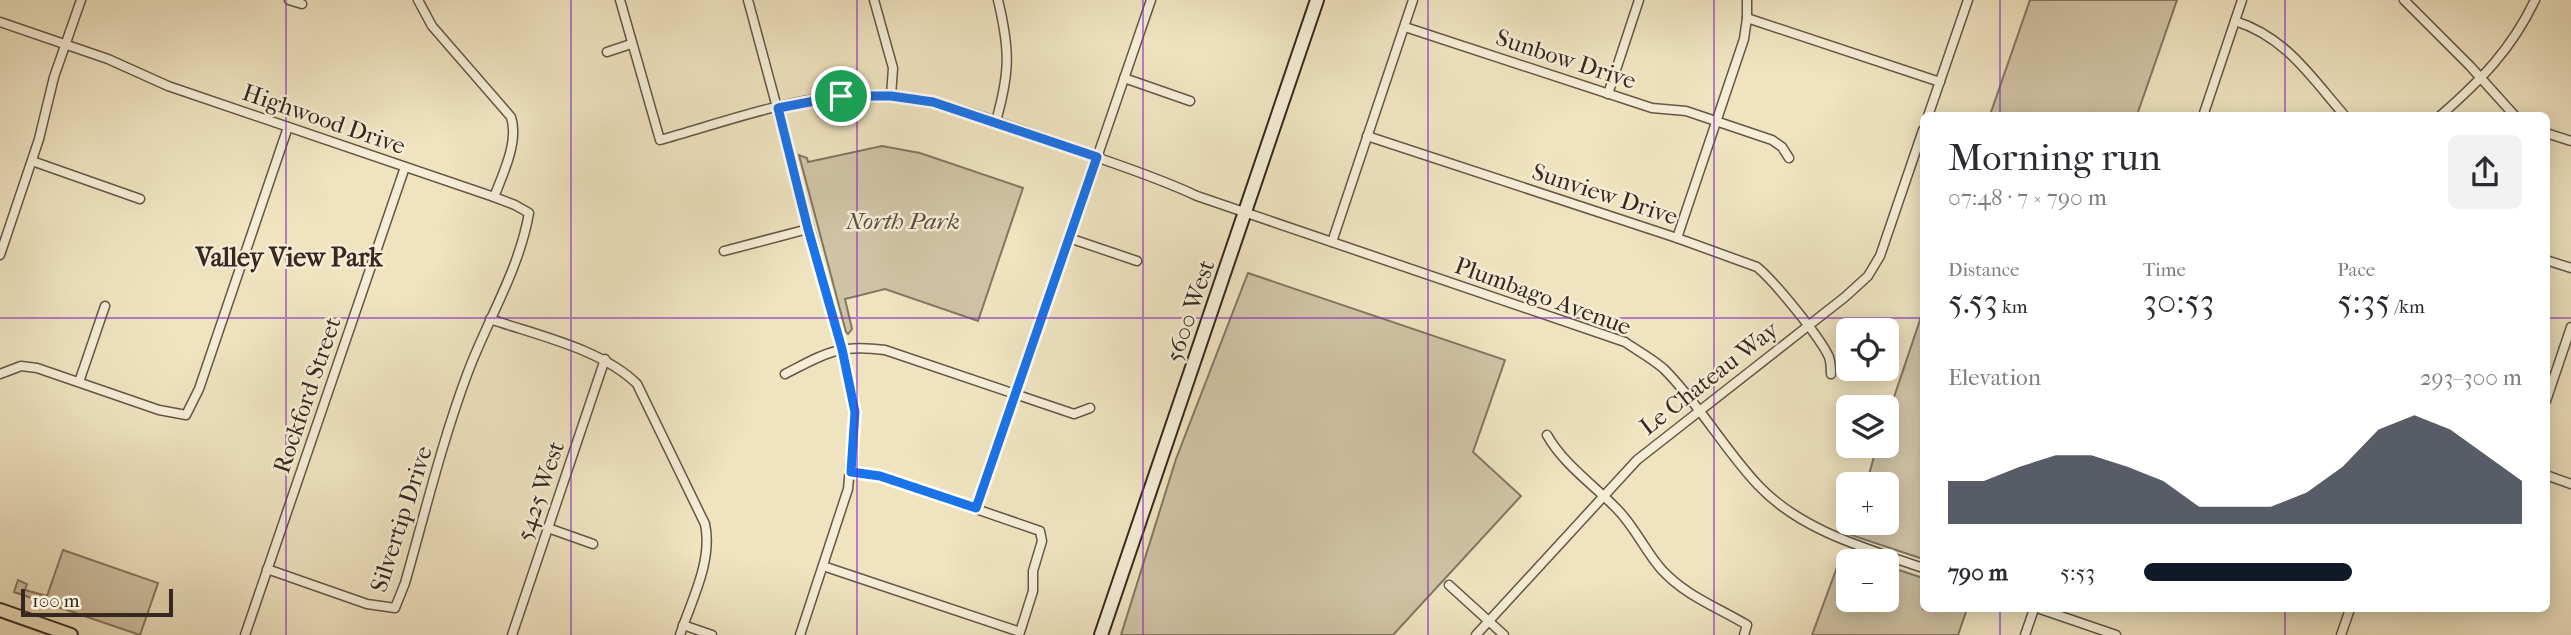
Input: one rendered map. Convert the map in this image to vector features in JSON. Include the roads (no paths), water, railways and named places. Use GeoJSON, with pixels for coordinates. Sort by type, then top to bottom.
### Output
{"type":"FeatureCollection","features":[{"type":"Feature","properties":{"kind":"main road","name":"5600 West"},"geometry":{"type":"LineString","coordinates":[[1101,635],[1317,0]]}},
{"type":"Feature","properties":{"kind":"main road"},"geometry":{"type":"LineString","coordinates":[[0,610],[71,635]]}},
{"type":"Feature","properties":{"kind":"street"},"geometry":{"type":"LineString","coordinates":[[0,255],[32,162],[65,44],[81,0]]}},
{"type":"Feature","properties":{"kind":"street"},"geometry":{"type":"LineString","coordinates":[[289,0],[302,4]]}},
{"type":"Feature","properties":{"kind":"street"},"geometry":{"type":"LineString","coordinates":[[418,0],[432,26],[511,117],[513,138],[494,197]]}},
{"type":"Feature","properties":{"kind":"street"},"geometry":{"type":"LineString","coordinates":[[607,52],[631,44],[620,0]]}},
{"type":"Feature","properties":{"kind":"street"},"geometry":{"type":"LineString","coordinates":[[748,0],[842,349],[855,412],[848,489],[800,635]]}},
{"type":"Feature","properties":{"kind":"street"},"geometry":{"type":"LineString","coordinates":[[874,0],[893,68],[891,96]]}},
{"type":"Feature","properties":{"kind":"street"},"geometry":{"type":"LineString","coordinates":[[996,121],[1009,61],[998,0]]}},
{"type":"Feature","properties":{"kind":"street"},"geometry":{"type":"LineString","coordinates":[[976,508],[1151,0]]}},
{"type":"Feature","properties":{"kind":"street"},"geometry":{"type":"LineString","coordinates":[[1332,243],[1413,0]]}},
{"type":"Feature","properties":{"kind":"street"},"geometry":{"type":"LineString","coordinates":[[1608,94],[1639,0]]}},
{"type":"Feature","properties":{"kind":"street"},"geometry":{"type":"LineString","coordinates":[[1677,238],[1744,39],[1746,0]]}},
{"type":"Feature","properties":{"kind":"street"},"geometry":{"type":"LineString","coordinates":[[1929,112],[1968,0]]}},
{"type":"Feature","properties":{"kind":"street"},"geometry":{"type":"LineString","coordinates":[[2204,112],[2242,0]]}},
{"type":"Feature","properties":{"kind":"street"},"geometry":{"type":"LineString","coordinates":[[2404,0],[2511,112]]}},
{"type":"Feature","properties":{"kind":"street"},"geometry":{"type":"LineString","coordinates":[[2445,112],[2482,79],[2508,48],[2535,0]]}},
{"type":"Feature","properties":{"kind":"street"},"geometry":{"type":"LineString","coordinates":[[1747,18],[1940,82]]}},
{"type":"Feature","properties":{"kind":"street"},"geometry":{"type":"LineString","coordinates":[[2235,21],[2262,31],[2280,44],[2341,112]]}},
{"type":"Feature","properties":{"kind":"street","name":"Highwood Drive"},"geometry":{"type":"LineString","coordinates":[[0,22],[108,59],[168,86],[494,197],[529,213],[515,267],[490,320]]}},
{"type":"Feature","properties":{"kind":"street","name":"Sunbow Drive"},"geometry":{"type":"LineString","coordinates":[[1405,27],[1652,108],[1686,111],[1717,121],[1772,140],[1782,147],[1789,158]]}},
{"type":"Feature","properties":{"kind":"street","name":"Plumbago Avenue"},"geometry":{"type":"LineString","coordinates":[[631,44],[660,140],[778,108],[841,96],[891,96],[933,102],[996,121],[1166,181],[1197,196],[1625,342],[1662,367],[1700,409],[1752,479],[1785,509],[1837,538],[1920,567]]}},
{"type":"Feature","properties":{"kind":"street"},"geometry":{"type":"LineString","coordinates":[[1124,78],[1190,101]]}},
{"type":"Feature","properties":{"kind":"street"},"geometry":{"type":"LineString","coordinates":[[0,374],[21,366],[37,368],[159,410],[186,415],[199,389],[288,127]]}},
{"type":"Feature","properties":{"kind":"street"},"geometry":{"type":"LineString","coordinates":[[2550,134],[2571,141]]}},
{"type":"Feature","properties":{"kind":"street","name":"Sunview Drive"},"geometry":{"type":"LineString","coordinates":[[1367,136],[1757,267],[1768,275],[1828,356],[1831,374]]}},
{"type":"Feature","properties":{"kind":"street","name":"Le Chateau Way"},"geometry":{"type":"LineString","coordinates":[[1476,635],[1637,460],[1860,284],[1874,267],[1920,138]]}},
{"type":"Feature","properties":{"kind":"street"},"geometry":{"type":"LineString","coordinates":[[32,162],[140,199]]}},
{"type":"Feature","properties":{"kind":"street","name":"Rockford Street"},"geometry":{"type":"LineString","coordinates":[[245,635],[405,167]]}},
{"type":"Feature","properties":{"kind":"street"},"geometry":{"type":"LineString","coordinates":[[723,251],[808,229]]}},
{"type":"Feature","properties":{"kind":"street"},"geometry":{"type":"LineString","coordinates":[[1069,238],[1137,261]]}},
{"type":"Feature","properties":{"kind":"street"},"geometry":{"type":"LineString","coordinates":[[2550,261],[2571,268]]}},
{"type":"Feature","properties":{"kind":"street"},"geometry":{"type":"LineString","coordinates":[[79,382],[105,306]]}},
{"type":"Feature","properties":{"kind":"street"},"geometry":{"type":"LineString","coordinates":[[490,320],[605,359],[624,371],[637,384],[705,524],[708,537],[705,560],[680,635]]}},
{"type":"Feature","properties":{"kind":"street","name":"Silvertip Drive"},"geometry":{"type":"LineString","coordinates":[[267,569],[367,604],[394,608],[405,583],[465,380],[490,320]]}},
{"type":"Feature","properties":{"kind":"street"},"geometry":{"type":"LineString","coordinates":[[2550,389],[2571,327]]}},
{"type":"Feature","properties":{"kind":"street"},"geometry":{"type":"LineString","coordinates":[[785,374],[830,351],[862,347],[885,350],[1074,414],[1090,408]]}},
{"type":"Feature","properties":{"kind":"street","name":"5425 West"},"geometry":{"type":"LineString","coordinates":[[512,635],[605,359]]}},
{"type":"Feature","properties":{"kind":"street"},"geometry":{"type":"LineString","coordinates":[[1547,435],[1557,452],[1625,517],[1647,551],[1673,580],[1712,608],[1747,625],[1744,635]]}},
{"type":"Feature","properties":{"kind":"street"},"geometry":{"type":"LineString","coordinates":[[823,566],[1020,632],[1033,591],[1033,571],[1042,541],[1040,531],[880,476],[851,472]]}},
{"type":"Feature","properties":{"kind":"street"},"geometry":{"type":"LineString","coordinates":[[2550,476],[2571,484]]}},
{"type":"Feature","properties":{"kind":"street"},"geometry":{"type":"LineString","coordinates":[[548,528],[593,544]]}},
{"type":"Feature","properties":{"kind":"street"},"geometry":{"type":"LineString","coordinates":[[1449,585],[1504,635]]}},
{"type":"Feature","properties":{"kind":"street"},"geometry":{"type":"LineString","coordinates":[[2025,635],[2033,612]]}},
{"type":"Feature","properties":{"kind":"street"},"geometry":{"type":"LineString","coordinates":[[2049,612],[2116,635]]}},
{"type":"Feature","properties":{"kind":"street"},"geometry":{"type":"LineString","coordinates":[[2341,635],[2349,612]]}},
{"type":"Feature","properties":{"kind":"street"},"geometry":{"type":"LineString","coordinates":[[683,625],[712,635]]}},
{"type":"Feature","properties":{"kind":"district","name":"Valley View Park"},"geometry":{"type":"Point","coordinates":[289,257]}},
{"type":"Feature","properties":{"kind":"park label","name":"North Park"},"geometry":{"type":"Point","coordinates":[903,221]}}]}
